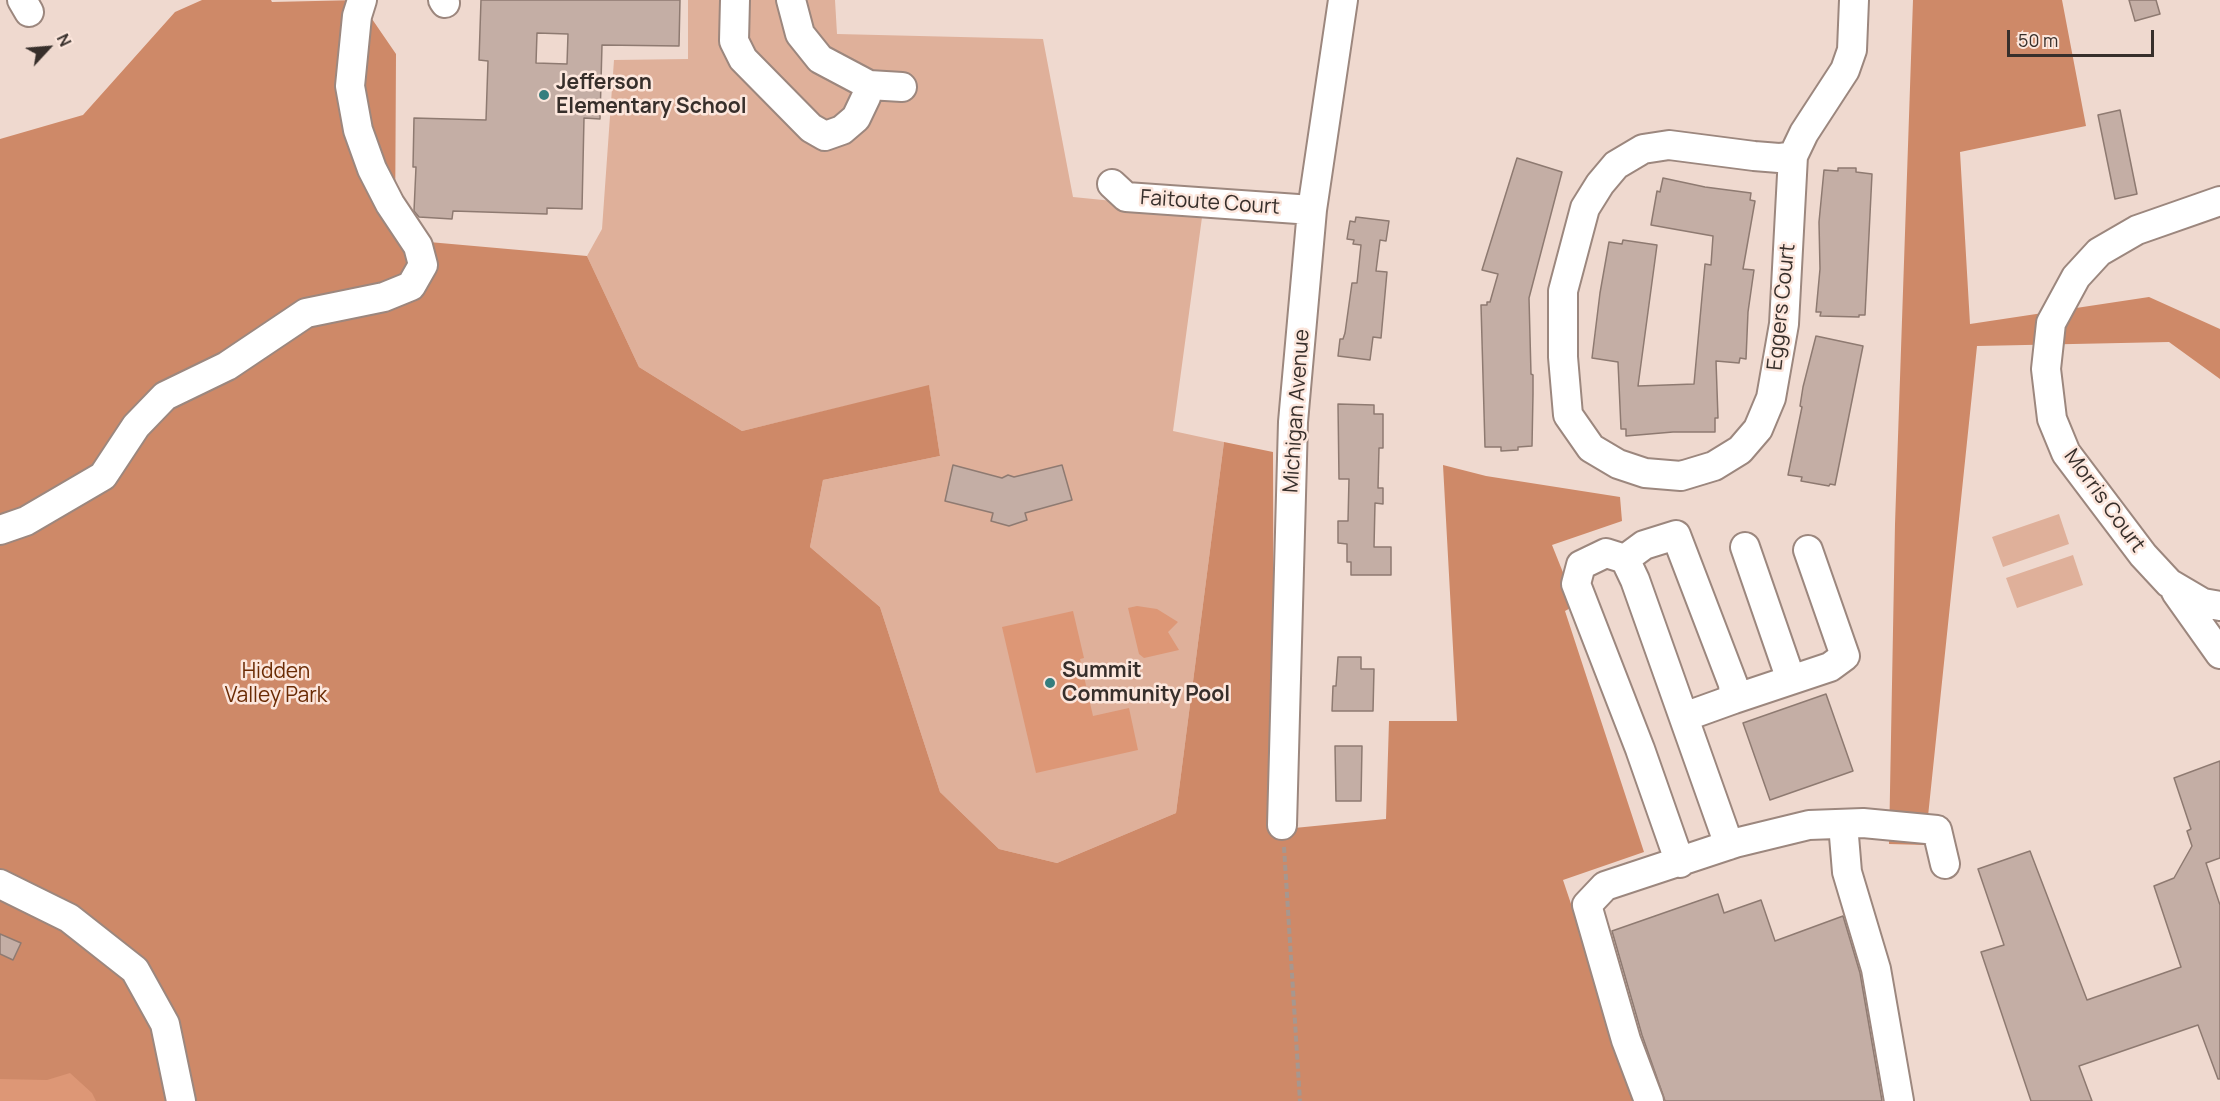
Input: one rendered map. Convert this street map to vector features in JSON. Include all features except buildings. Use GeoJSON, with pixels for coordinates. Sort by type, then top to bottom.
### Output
{"type":"FeatureCollection","features":[{"type":"Feature","properties":{"kind":"street"},"geometry":{"type":"LineString","coordinates":[[0,530],[26,521],[103,476],[136,426],[165,396],[227,366],[306,313],[384,297],[411,286],[423,265],[418,246],[390,204],[372,169],[358,130],[350,86],[357,16],[362,0]]}},
{"type":"Feature","properties":{"kind":"street"},"geometry":{"type":"LineString","coordinates":[[735,0],[734,41],[743,59],[811,128],[825,136],[842,130],[856,118],[869,85]]}},
{"type":"Feature","properties":{"kind":"street"},"geometry":{"type":"LineString","coordinates":[[791,0],[800,34],[820,59],[869,85],[902,87]]}},
{"type":"Feature","properties":{"kind":"street","name":"Michigan Avenue"},"geometry":{"type":"LineString","coordinates":[[1282,825],[1293,422],[1312,210],[1343,0]]}},
{"type":"Feature","properties":{"kind":"street","name":"Eggers Court"},"geometry":{"type":"LineString","coordinates":[[1793,156],[1754,156],[1669,146],[1642,149],[1616,165],[1600,184],[1585,208],[1563,291],[1563,357],[1568,415],[1591,448],[1618,464],[1645,473],[1682,476],[1714,466],[1740,450],[1758,429],[1771,398],[1784,324],[1793,156],[1804,133],[1845,70],[1852,50],[1854,0]]}},
{"type":"Feature","properties":{"kind":"street","name":"Faitoute Court"},"geometry":{"type":"LineString","coordinates":[[1112,184],[1126,197],[1312,210]]}},
{"type":"Feature","properties":{"kind":"street","name":"Morris Court"},"geometry":{"type":"LineString","coordinates":[[2220,201],[2137,230],[2099,252],[2076,277],[2051,323],[2046,369],[2052,419],[2066,453],[2143,555],[2169,583],[2203,603],[2220,606]]}},
{"type":"Feature","properties":{"kind":"street"},"geometry":{"type":"LineString","coordinates":[[1625,559],[1644,545],[1676,535],[1733,684],[1734,699]]}},
{"type":"Feature","properties":{"kind":"street"},"geometry":{"type":"LineString","coordinates":[[1745,547],[1791,680]]}},
{"type":"Feature","properties":{"kind":"street"},"geometry":{"type":"LineString","coordinates":[[1684,717],[1830,667],[1845,656],[1808,550]]}},
{"type":"Feature","properties":{"kind":"street"},"geometry":{"type":"LineString","coordinates":[[1680,863],[1640,749],[1576,584],[1581,565],[1606,553],[1625,559],[1635,580],[1730,845]]}},
{"type":"Feature","properties":{"kind":"street"},"geometry":{"type":"LineString","coordinates":[[2169,583],[2220,654]]}},
{"type":"Feature","properties":{"kind":"street"},"geometry":{"type":"LineString","coordinates":[[1649,1101],[1626,1040],[1587,905],[1605,886],[1730,845],[1809,825],[1863,823],[1937,830],[1945,864]]}},
{"type":"Feature","properties":{"kind":"street"},"geometry":{"type":"LineString","coordinates":[[1843,824],[1847,872],[1876,969],[1899,1101]]}},
{"type":"Feature","properties":{"kind":"street"},"geometry":{"type":"LineString","coordinates":[[0,884],[69,918],[135,970],[165,1024],[181,1101]]}},
{"type":"Feature","properties":{"kind":"path"},"geometry":{"type":"LineString","coordinates":[[1282,825],[1300,1101]]}},
{"type":"Feature","properties":{"kind":"shaded area"},"geometry":{"type":"Polygon","coordinates":[[[688,0],[835,0],[837,34],[1043,39],[1073,197],[1203,210],[1173,431],[1224,442],[1176,813],[1057,863],[999,849],[940,792],[880,607],[810,547],[823,480],[940,456],[929,386],[742,431],[639,367],[587,256],[602,229],[614,60],[688,59],[688,0]]]}},
{"type":"Feature","properties":{"kind":"shaded area"},"geometry":{"type":"Polygon","coordinates":[[[2059,514],[2069,544],[2003,567],[1992,537],[2059,514]]]}},
{"type":"Feature","properties":{"kind":"shaded area"},"geometry":{"type":"Polygon","coordinates":[[[2073,555],[2083,585],[2017,608],[2006,578],[2073,555]]]}},
{"type":"Feature","properties":{"kind":"shaded area"},"geometry":{"type":"Polygon","coordinates":[[[1137,606],[1157,609],[1178,622],[1168,632],[1179,650],[1144,658],[1139,654],[1128,608],[1137,606]]]}},
{"type":"Feature","properties":{"kind":"shaded area","name":"Summit Community Pool"},"geometry":{"type":"Polygon","coordinates":[[[1073,611],[1084,658],[1080,659],[1093,716],[1129,708],[1138,750],[1036,773],[1002,627],[1073,611]]]}},
{"type":"Feature","properties":{"kind":"shaded area"},"geometry":{"type":"Polygon","coordinates":[[[70,1073],[92,1093],[96,1101],[0,1101],[0,1079],[47,1080],[70,1073]]]}},
{"type":"Feature","properties":{"kind":"green space","name":"Hidden Valley Park"},"geometry":{"type":"Polygon","coordinates":[[[202,0],[271,0],[272,2],[359,0],[396,54],[395,239],[587,256],[639,367],[742,431],[929,385],[940,456],[823,480],[810,547],[880,607],[940,792],[999,849],[1057,863],[1176,813],[1224,442],[1273,452],[1274,830],[1386,819],[1389,721],[1457,721],[1443,465],[1486,476],[1620,497],[1622,521],[1552,545],[1576,605],[1565,611],[1644,852],[1563,880],[1637,1101],[0,1101],[0,139],[83,115],[175,12],[202,0]]]}},
{"type":"Feature","properties":{"kind":"green space"},"geometry":{"type":"Polygon","coordinates":[[[1913,0],[2062,0],[2086,126],[1960,152],[1970,324],[2149,297],[2220,329],[2220,379],[2169,342],[1977,346],[1925,845],[1889,844],[1895,524],[1913,0]]]}},
{"type":"Feature","properties":{"kind":"place","name":"Jefferson Elementary School"},"geometry":{"type":"Point","coordinates":[544,95]}},
{"type":"Feature","properties":{"kind":"place","name":"Summit Community Pool"},"geometry":{"type":"Point","coordinates":[1050,683]}}]}
